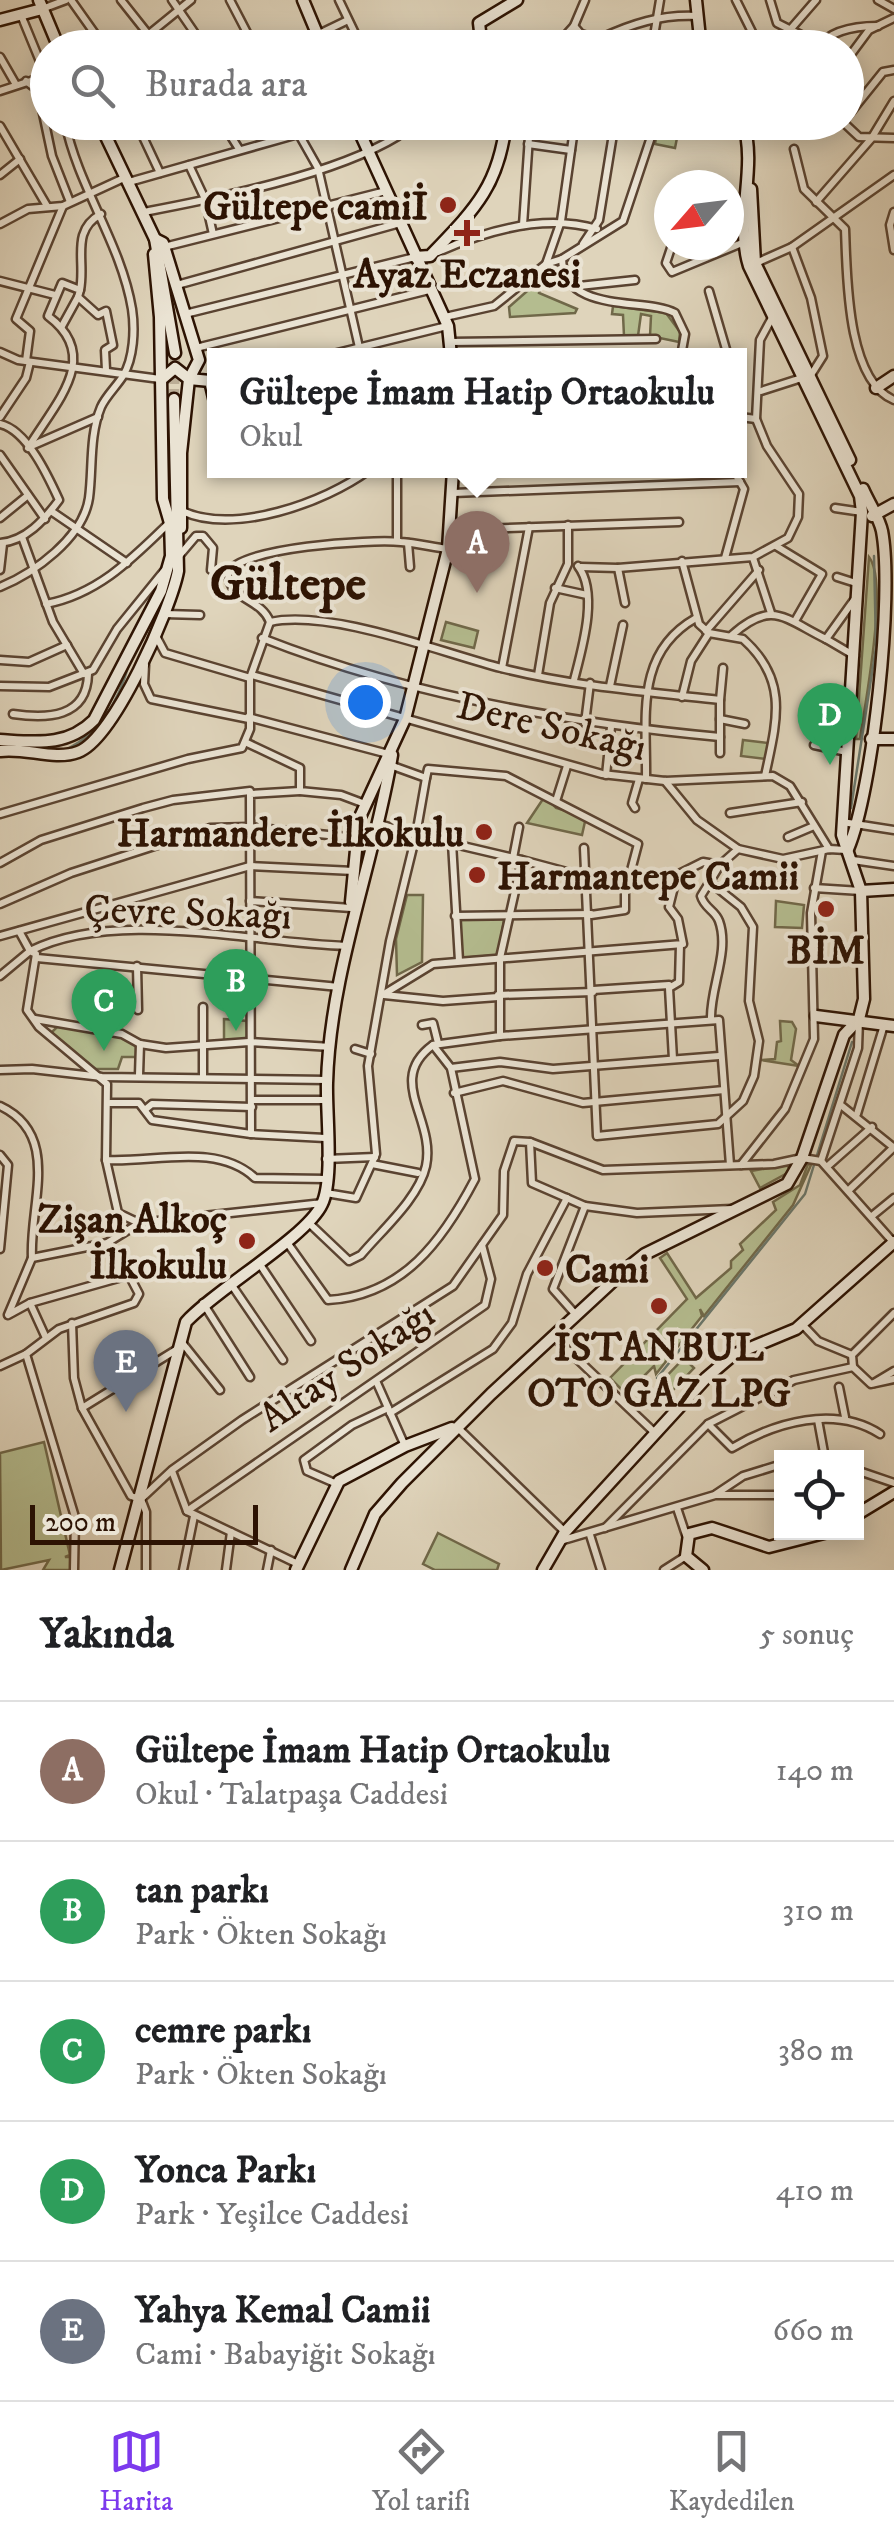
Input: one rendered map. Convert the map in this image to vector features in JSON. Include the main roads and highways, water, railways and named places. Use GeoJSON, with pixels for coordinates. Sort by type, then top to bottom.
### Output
{"type":"FeatureCollection","features":[{"type":"Feature","properties":{"kind":"main road"},"geometry":{"type":"LineString","coordinates":[[304,0],[316,30]]}},
{"type":"Feature","properties":{"kind":"main road"},"geometry":{"type":"LineString","coordinates":[[481,30],[480,23],[517,0]]}},
{"type":"Feature","properties":{"kind":"main road"},"geometry":{"type":"LineString","coordinates":[[699,0],[701,30]]}},
{"type":"Feature","properties":{"kind":"main road"},"geometry":{"type":"LineString","coordinates":[[0,20],[41,5],[51,30]]}},
{"type":"Feature","properties":{"kind":"main road"},"geometry":{"type":"LineString","coordinates":[[105,140],[144,212],[176,285],[198,360],[184,392],[178,543]]}},
{"type":"Feature","properties":{"kind":"main road"},"geometry":{"type":"LineString","coordinates":[[363,140],[446,322],[450,348]]}},
{"type":"Feature","properties":{"kind":"main road"},"geometry":{"type":"LineString","coordinates":[[415,258],[430,256],[490,187],[504,140]]}},
{"type":"Feature","properties":{"kind":"main road"},"geometry":{"type":"LineString","coordinates":[[747,140],[742,243],[875,514],[884,552],[890,600],[850,855]]}},
{"type":"Feature","properties":{"kind":"main road"},"geometry":{"type":"LineString","coordinates":[[747,140],[752,265]]}},
{"type":"Feature","properties":{"kind":"main road"},"geometry":{"type":"LineString","coordinates":[[158,246],[172,353]]}},
{"type":"Feature","properties":{"kind":"main road"},"geometry":{"type":"LineString","coordinates":[[158,246],[163,500],[170,522]]}},
{"type":"Feature","properties":{"kind":"main road"},"geometry":{"type":"LineString","coordinates":[[162,383],[175,368],[189,379],[207,381]]}},
{"type":"Feature","properties":{"kind":"main road"},"geometry":{"type":"LineString","coordinates":[[876,388],[894,376]]}},
{"type":"Feature","properties":{"kind":"main road"},"geometry":{"type":"LineString","coordinates":[[351,1570],[375,1514],[457,1426],[576,1314],[646,1254],[787,1184],[805,1158],[844,1035],[858,1019],[864,999],[861,891],[842,822],[861,588],[862,512],[860,496],[807,377]]}},
{"type":"Feature","properties":{"kind":"main road"},"geometry":{"type":"LineString","coordinates":[[162,383],[172,396],[184,392]]}},
{"type":"Feature","properties":{"kind":"main road"},"geometry":{"type":"LineString","coordinates":[[0,740],[56,742],[83,731],[94,720],[161,592],[168,566],[172,400],[179,556],[173,597],[119,710],[98,740],[78,752],[0,751]]}},
{"type":"Feature","properties":{"kind":"main road"},"geometry":{"type":"LineString","coordinates":[[120,1570],[186,1322],[203,1303],[308,1223],[324,1198],[327,1080],[351,928],[448,549],[453,478]]}},
{"type":"Feature","properties":{"kind":"main road"},"geometry":{"type":"LineString","coordinates":[[863,535],[875,514],[894,504]]}},
{"type":"Feature","properties":{"kind":"main road"},"geometry":{"type":"LineString","coordinates":[[870,739],[894,739]]}},
{"type":"Feature","properties":{"kind":"main road"},"geometry":{"type":"LineString","coordinates":[[351,928],[359,819],[391,760]]}},
{"type":"Feature","properties":{"kind":"main road"},"geometry":{"type":"LineString","coordinates":[[366,802],[375,798],[382,806]]}},
{"type":"Feature","properties":{"kind":"main road"},"geometry":{"type":"LineString","coordinates":[[359,819],[364,828],[375,824]]}},
{"type":"Feature","properties":{"kind":"main road"},"geometry":{"type":"LineString","coordinates":[[861,891],[894,889]]}},
{"type":"Feature","properties":{"kind":"main road"},"geometry":{"type":"LineString","coordinates":[[816,1016],[889,1025]]}},
{"type":"Feature","properties":{"kind":"main road"},"geometry":{"type":"LineString","coordinates":[[540,1569],[561,1534],[652,1431],[733,1355],[801,1323],[836,1298],[894,1242]]}},
{"type":"Feature","properties":{"kind":"main road"},"geometry":{"type":"LineString","coordinates":[[301,1568],[338,1484],[346,1476],[405,1446],[457,1426]]}},
{"type":"Feature","properties":{"kind":"main road"},"geometry":{"type":"LineString","coordinates":[[405,1446],[420,1464]]}},
{"type":"Feature","properties":{"kind":"main road"},"geometry":{"type":"LineString","coordinates":[[864,1510],[894,1492]]}},
{"type":"Feature","properties":{"kind":"main road"},"geometry":{"type":"LineString","coordinates":[[703,1570],[686,1556],[687,1538],[712,1528],[769,1546],[794,1540]]}},
{"type":"Feature","properties":{"kind":"waterway"},"geometry":{"type":"LineString","coordinates":[[851,808],[876,647],[874,556]]}},
{"type":"Feature","properties":{"kind":"waterway"},"geometry":{"type":"LineString","coordinates":[[69,748],[91,733],[108,713],[129,664]]}},
{"type":"Feature","properties":{"kind":"waterway"},"geometry":{"type":"LineString","coordinates":[[657,1378],[805,1194],[852,1042]]}},
{"type":"Feature","properties":{"kind":"tunnel"},"geometry":{"type":"LineString","coordinates":[[174,399],[175,353]]}},
{"type":"Feature","properties":{"kind":"place","name":"Gültepe camiİ"},"geometry":{"type":"Point","coordinates":[448,205]}},
{"type":"Feature","properties":{"kind":"place","name":"Ayaz Eczanesi"},"geometry":{"type":"Point","coordinates":[467,233]}},
{"type":"Feature","properties":{"kind":"place","name":"Gültepe İmam Hatip Ortaokulu"},"geometry":{"type":"Point","coordinates":[477,593]}},
{"type":"Feature","properties":{"kind":"place","name":"Yonca Parkı"},"geometry":{"type":"Point","coordinates":[830,765]}},
{"type":"Feature","properties":{"kind":"place","name":"Harmandere İlkokulu"},"geometry":{"type":"Point","coordinates":[484,832]}},
{"type":"Feature","properties":{"kind":"place","name":"Harmantepe Camii"},"geometry":{"type":"Point","coordinates":[477,875]}},
{"type":"Feature","properties":{"kind":"place","name":"BİM"},"geometry":{"type":"Point","coordinates":[826,909]}},
{"type":"Feature","properties":{"kind":"place","name":"tan parkı"},"geometry":{"type":"Point","coordinates":[236,1031]}},
{"type":"Feature","properties":{"kind":"place","name":"cemre parkı"},"geometry":{"type":"Point","coordinates":[104,1051]}},
{"type":"Feature","properties":{"kind":"place","name":"Zişan Alkoç İlkokulu"},"geometry":{"type":"Point","coordinates":[247,1241]}},
{"type":"Feature","properties":{"kind":"place","name":"Cami"},"geometry":{"type":"Point","coordinates":[545,1268]}},
{"type":"Feature","properties":{"kind":"place","name":"İSTANBUL OTO GAZ LPG"},"geometry":{"type":"Point","coordinates":[659,1306]}},
{"type":"Feature","properties":{"kind":"place","name":"Yahya Kemal Camii"},"geometry":{"type":"Point","coordinates":[126,1412]}},
{"type":"Feature","properties":{"kind":"district","name":"Gültepe"},"geometry":{"type":"Point","coordinates":[288,581]}}]}
